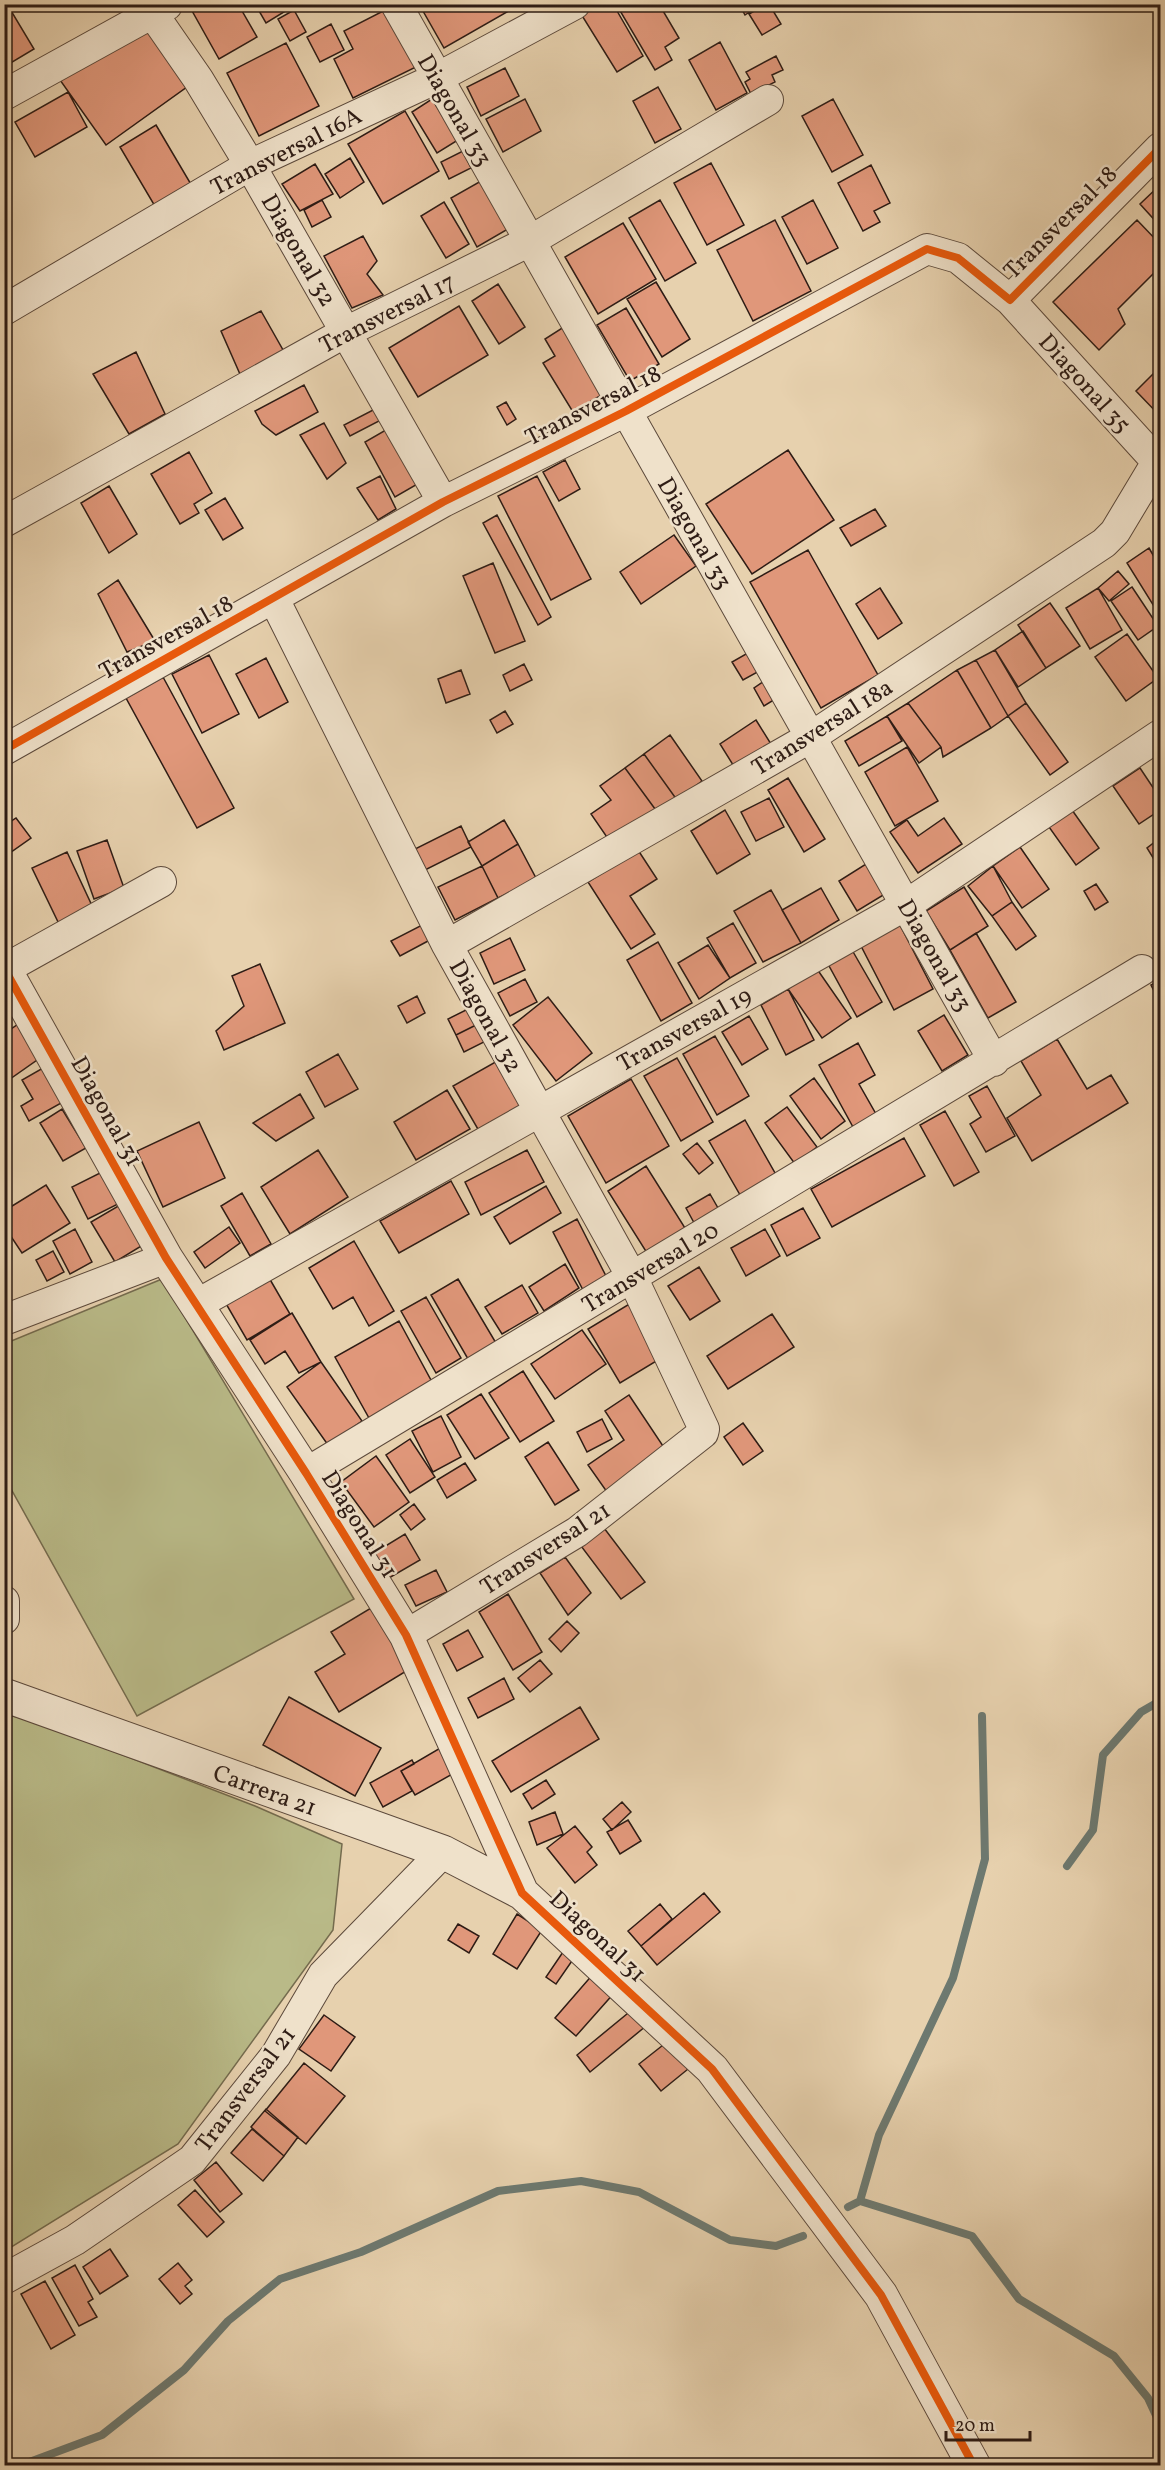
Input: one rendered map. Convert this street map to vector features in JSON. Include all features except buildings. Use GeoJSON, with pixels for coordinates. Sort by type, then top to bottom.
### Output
{"type":"FeatureCollection","features":[{"type":"Feature","properties":{"kind":"street","name":"Diagonal 33"},"geometry":{"type":"LineString","coordinates":[[396,4],[994,1060]]}},
{"type":"Feature","properties":{"kind":"street","name":"Transversal 16A"},"geometry":{"type":"LineString","coordinates":[[4,310],[250,165],[437,78],[575,4]]}},
{"type":"Feature","properties":{"kind":"street"},"geometry":{"type":"LineString","coordinates":[[4,95],[155,8]]}},
{"type":"Feature","properties":{"kind":"street","name":"Diagonal 32"},"geometry":{"type":"LineString","coordinates":[[155,8],[250,165],[443,502]]}},
{"type":"Feature","properties":{"kind":"street","name":"Transversal 17"},"geometry":{"type":"LineString","coordinates":[[4,522],[346,332],[530,241],[768,100]]}},
{"type":"Feature","properties":{"kind":"street","name":"Transversal 18"},"geometry":{"type":"LineString","coordinates":[[4,750],[274,600],[443,502],[626,411],[927,249],[958,258],[1010,300],[1161,147]]}},
{"type":"Feature","properties":{"kind":"street","name":"Diagonal 35"},"geometry":{"type":"LineString","coordinates":[[1010,300],[1159,464]]}},
{"type":"Feature","properties":{"kind":"street","name":"Transversal 18a"},"geometry":{"type":"LineString","coordinates":[[447,945],[811,737],[1104,543],[1115,532],[1159,464]]}},
{"type":"Feature","properties":{"kind":"street","name":"Diagonal 32"},"geometry":{"type":"LineString","coordinates":[[274,600],[447,945],[632,1277],[704,1429]]}},
{"type":"Feature","properties":{"kind":"street","name":"Transversal 19"},"geometry":{"type":"LineString","coordinates":[[196,1305],[537,1110],[906,905],[1161,735]]}},
{"type":"Feature","properties":{"kind":"street"},"geometry":{"type":"LineString","coordinates":[[5,968],[161,882]]}},
{"type":"Feature","properties":{"kind":"street","name":"Diagonal 31"},"geometry":{"type":"LineString","coordinates":[[5,968],[166,1258],[306,1473],[406,1635],[522,1893],[712,2068],[881,2295],[974,2466]]}},
{"type":"Feature","properties":{"kind":"street","name":"Transversal 20"},"geometry":{"type":"LineString","coordinates":[[306,1473],[1142,970]]}},
{"type":"Feature","properties":{"kind":"street"},"geometry":{"type":"LineString","coordinates":[[4,1320],[166,1258]]}},
{"type":"Feature","properties":{"kind":"street","name":"Transversal 21"},"geometry":{"type":"LineString","coordinates":[[406,1635],[577,1532],[704,1429]]}},
{"type":"Feature","properties":{"kind":"street"},"geometry":{"type":"LineString","coordinates":[[4,1601],[7,1609],[4,1619]]}},
{"type":"Feature","properties":{"kind":"street","name":"Carrera 21"},"geometry":{"type":"LineString","coordinates":[[4,1695],[443,1852],[522,1893]]}},
{"type":"Feature","properties":{"kind":"street","name":"Transversal 21"},"geometry":{"type":"LineString","coordinates":[[4,2279],[75,2240],[192,2160],[276,2055],[323,1975],[443,1852]]}},
{"type":"Feature","properties":{"kind":"green space"},"geometry":{"type":"Polygon","coordinates":[[[162,1279],[354,1599],[137,1716],[5,1478],[4,1344],[162,1279]]]}},
{"type":"Feature","properties":{"kind":"green space"},"geometry":{"type":"Polygon","coordinates":[[[5,1714],[40,1723],[255,1806],[342,1844],[333,1930],[178,2144],[5,2251],[5,1714]]]}},
{"type":"Feature","properties":{"kind":"waterway"},"geometry":{"type":"LineString","coordinates":[[1067,1866],[1093,1830],[1103,1755],[1141,1712],[1160,1701]]}},
{"type":"Feature","properties":{"kind":"waterway"},"geometry":{"type":"LineString","coordinates":[[860,2201],[879,2135],[953,1978],[985,1859],[982,1716]]}},
{"type":"Feature","properties":{"kind":"waterway"},"geometry":{"type":"LineString","coordinates":[[9,2466],[24,2464],[102,2435],[184,2370],[228,2321],[280,2279],[361,2252],[498,2191],[581,2181],[639,2192],[730,2240],[776,2246],[803,2236]]}},
{"type":"Feature","properties":{"kind":"waterway"},"geometry":{"type":"LineString","coordinates":[[848,2207],[860,2201],[972,2236],[1019,2299],[1114,2356],[1148,2398],[1160,2424]]}},
{"type":"Feature","properties":{"kind":"cycle path"},"geometry":{"type":"LineString","coordinates":[[4,750],[443,502],[626,411],[927,249],[958,258],[1010,300],[1160,148]]}},
{"type":"Feature","properties":{"kind":"cycle path"},"geometry":{"type":"LineString","coordinates":[[4,968],[166,1258],[306,1473],[406,1635],[522,1893],[712,2069],[881,2295],[974,2466]]}}]}
